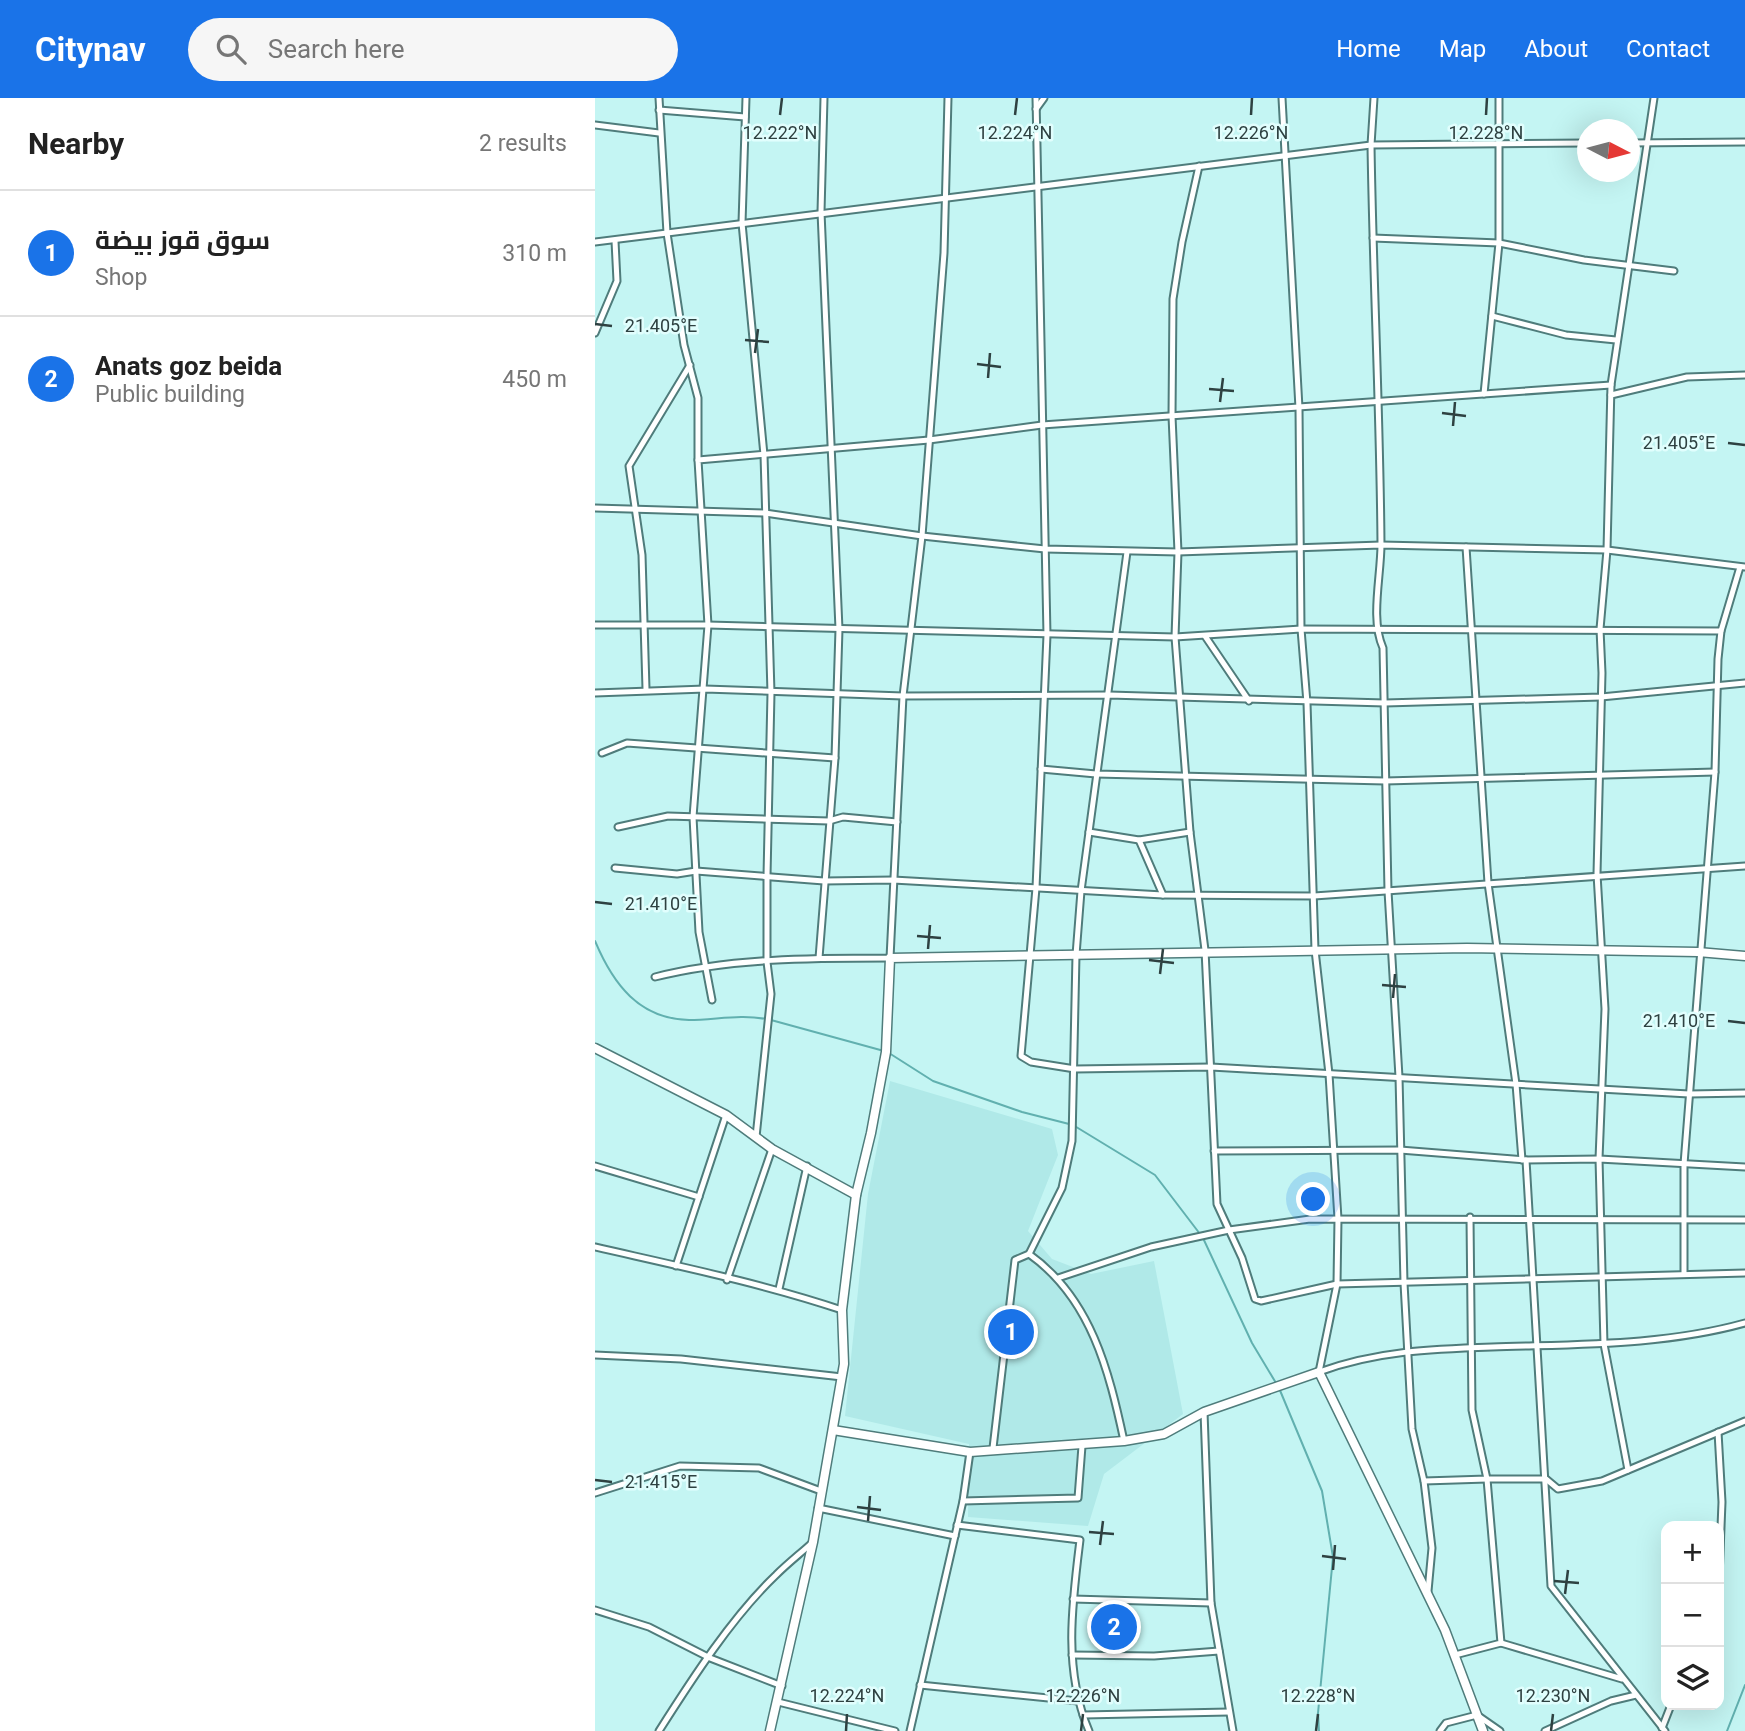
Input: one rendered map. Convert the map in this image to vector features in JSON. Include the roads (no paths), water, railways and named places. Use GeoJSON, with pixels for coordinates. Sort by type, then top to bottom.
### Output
{"type":"FeatureCollection","features":[{"type":"Feature","properties":{"kind":"main road"},"geometry":{"type":"LineString","coordinates":[[770,1731],[813,1542],[842,1377],[842,1310],[856,1195],[886,1052],[890,958],[1391,948],[1698,952],[1745,956]]}},
{"type":"Feature","properties":{"kind":"main road"},"geometry":{"type":"LineString","coordinates":[[595,1048],[726,1115],[772,1149],[856,1195]]}},
{"type":"Feature","properties":{"kind":"main road"},"geometry":{"type":"LineString","coordinates":[[832,1430],[970,1452],[993,1448],[1082,1446],[1164,1434],[1204,1412],[1319,1372],[1455,1655],[1483,1731]]}},
{"type":"Feature","properties":{"kind":"street"},"geometry":{"type":"LineString","coordinates":[[659,98],[667,233],[698,398],[698,460],[708,625],[701,747],[693,817],[704,969],[712,1000]]}},
{"type":"Feature","properties":{"kind":"street"},"geometry":{"type":"LineString","coordinates":[[746,98],[742,223],[764,455],[771,693],[767,817],[767,962],[771,1020],[756,1137]]}},
{"type":"Feature","properties":{"kind":"street"},"geometry":{"type":"LineString","coordinates":[[818,958],[839,694],[839,629],[821,212],[824,98]]}},
{"type":"Feature","properties":{"kind":"street"},"geometry":{"type":"LineString","coordinates":[[655,977],[767,962],[818,958],[890,958],[903,696],[922,536],[947,198],[948,98]]}},
{"type":"Feature","properties":{"kind":"street"},"geometry":{"type":"LineString","coordinates":[[1036,98],[1040,185],[1047,635],[1036,888],[1021,1056],[1031,1062],[1075,1069],[1211,1067],[1689,1094],[1745,1093]]}},
{"type":"Feature","properties":{"kind":"street"},"geometry":{"type":"LineString","coordinates":[[1037,109],[1044,98]]}},
{"type":"Feature","properties":{"kind":"street"},"geometry":{"type":"LineString","coordinates":[[1282,98],[1299,408],[1301,629],[1307,703],[1315,950],[1329,1074],[1338,1219],[1337,1284],[1319,1372]]}},
{"type":"Feature","properties":{"kind":"street"},"geometry":{"type":"LineString","coordinates":[[1374,98],[1371,145],[1381,545],[1379,618],[1376,631],[1383,648],[1388,891],[1399,1077],[1404,1283],[1412,1429],[1424,1481],[1432,1548],[1427,1594]]}},
{"type":"Feature","properties":{"kind":"street"},"geometry":{"type":"LineString","coordinates":[[1484,394],[1499,243],[1499,98]]}},
{"type":"Feature","properties":{"kind":"street"},"geometry":{"type":"LineString","coordinates":[[1628,1470],[1604,1343],[1599,1159],[1605,1009],[1597,874],[1600,629],[1607,550],[1611,385],[1654,98]]}},
{"type":"Feature","properties":{"kind":"street"},"geometry":{"type":"LineString","coordinates":[[659,110],[745,117]]}},
{"type":"Feature","properties":{"kind":"street"},"geometry":{"type":"LineString","coordinates":[[595,125],[659,132]]}},
{"type":"Feature","properties":{"kind":"street"},"geometry":{"type":"LineString","coordinates":[[1640,143],[1745,142]]}},
{"type":"Feature","properties":{"kind":"street"},"geometry":{"type":"LineString","coordinates":[[595,242],[1371,145],[1577,143]]}},
{"type":"Feature","properties":{"kind":"street"},"geometry":{"type":"LineString","coordinates":[[1199,166],[1182,242],[1173,299],[1172,416],[1178,552],[1175,637],[1190,832],[1205,950],[1217,1204],[1242,1258],[1255,1300],[1261,1301],[1337,1284],[1745,1273]]}},
{"type":"Feature","properties":{"kind":"street"},"geometry":{"type":"LineString","coordinates":[[1373,238],[1499,243],[1629,267],[1674,271]]}},
{"type":"Feature","properties":{"kind":"street"},"geometry":{"type":"LineString","coordinates":[[595,333],[617,281],[615,241]]}},
{"type":"Feature","properties":{"kind":"street"},"geometry":{"type":"LineString","coordinates":[[1492,316],[1566,335],[1616,340]]}},
{"type":"Feature","properties":{"kind":"street"},"geometry":{"type":"LineString","coordinates":[[646,689],[643,564],[628,473],[630,461],[690,365]]}},
{"type":"Feature","properties":{"kind":"street"},"geometry":{"type":"LineString","coordinates":[[1611,395],[1687,377],[1745,375]]}},
{"type":"Feature","properties":{"kind":"street"},"geometry":{"type":"LineString","coordinates":[[698,460],[929,440],[1042,425],[1611,385]]}},
{"type":"Feature","properties":{"kind":"street"},"geometry":{"type":"LineString","coordinates":[[595,508],[765,513],[922,536],[1045,549],[1178,552],[1381,545],[1607,550],[1742,567],[1721,631],[1715,772],[1698,952],[1684,1164],[1683,1274]]}},
{"type":"Feature","properties":{"kind":"street"},"geometry":{"type":"LineString","coordinates":[[1466,547],[1479,701],[1488,883],[1530,1219],[1551,1586],[1663,1730]]}},
{"type":"Feature","properties":{"kind":"street"},"geometry":{"type":"LineString","coordinates":[[993,1448],[1015,1260],[1029,1254],[1067,1172],[1075,1109],[1076,955],[1081,891],[1128,552]]}},
{"type":"Feature","properties":{"kind":"street"},"geometry":{"type":"LineString","coordinates":[[595,625],[708,625],[1175,637],[1301,629],[1721,631]]}},
{"type":"Feature","properties":{"kind":"street"},"geometry":{"type":"LineString","coordinates":[[1205,636],[1249,701]]}},
{"type":"Feature","properties":{"kind":"street"},"geometry":{"type":"LineString","coordinates":[[595,693],[646,689],[705,689],[903,696],[1109,695],[1307,703],[1385,703],[1601,697],[1745,683]]}},
{"type":"Feature","properties":{"kind":"street"},"geometry":{"type":"LineString","coordinates":[[602,753],[627,743],[835,758]]}},
{"type":"Feature","properties":{"kind":"street"},"geometry":{"type":"LineString","coordinates":[[1041,769],[1096,774],[1310,781],[1715,772]]}},
{"type":"Feature","properties":{"kind":"street"},"geometry":{"type":"LineString","coordinates":[[618,827],[668,816],[829,821],[842,817],[897,822]]}},
{"type":"Feature","properties":{"kind":"street"},"geometry":{"type":"LineString","coordinates":[[1089,832],[1139,840],[1190,832]]}},
{"type":"Feature","properties":{"kind":"street"},"geometry":{"type":"LineString","coordinates":[[1139,840],[1163,895]]}},
{"type":"Feature","properties":{"kind":"street"},"geometry":{"type":"LineString","coordinates":[[615,868],[677,874],[696,871],[824,881],[893,880],[1163,895],[1314,896],[1597,874],[1745,866]]}},
{"type":"Feature","properties":{"kind":"street"},"geometry":{"type":"LineString","coordinates":[[676,1265],[726,1115]]}},
{"type":"Feature","properties":{"kind":"street"},"geometry":{"type":"LineString","coordinates":[[727,1280],[772,1149]]}},
{"type":"Feature","properties":{"kind":"street"},"geometry":{"type":"LineString","coordinates":[[1214,1151],[1400,1150],[1524,1160],[1599,1159],[1745,1167]]}},
{"type":"Feature","properties":{"kind":"street"},"geometry":{"type":"LineString","coordinates":[[595,1166],[699,1197]]}},
{"type":"Feature","properties":{"kind":"street"},"geometry":{"type":"LineString","coordinates":[[779,1289],[807,1166]]}},
{"type":"Feature","properties":{"kind":"street"},"geometry":{"type":"LineString","coordinates":[[1058,1278],[1151,1247],[1229,1230],[1291,1221],[1470,1217],[1745,1220]]}},
{"type":"Feature","properties":{"kind":"street"},"geometry":{"type":"LineString","coordinates":[[1470,1217],[1474,1348],[1472,1410],[1485,1460],[1500,1643]]}},
{"type":"Feature","properties":{"kind":"street"},"geometry":{"type":"LineString","coordinates":[[595,1247],[676,1265],[727,1280],[779,1289],[842,1310]]}},
{"type":"Feature","properties":{"kind":"street"},"geometry":{"type":"LineString","coordinates":[[1029,1254],[1058,1278],[1083,1315],[1105,1362],[1123,1441]]}},
{"type":"Feature","properties":{"kind":"street"},"geometry":{"type":"LineString","coordinates":[[1319,1372],[1352,1360],[1408,1351],[1668,1339],[1745,1323]]}},
{"type":"Feature","properties":{"kind":"street"},"geometry":{"type":"LineString","coordinates":[[595,1354],[681,1359],[842,1377]]}},
{"type":"Feature","properties":{"kind":"street"},"geometry":{"type":"LineString","coordinates":[[1204,1412],[1211,1603],[1233,1731]]}},
{"type":"Feature","properties":{"kind":"street"},"geometry":{"type":"LineString","coordinates":[[1424,1481],[1546,1479],[1558,1489],[1602,1481],[1745,1421]]}},
{"type":"Feature","properties":{"kind":"street"},"geometry":{"type":"LineString","coordinates":[[1718,1432],[1721,1521]]}},
{"type":"Feature","properties":{"kind":"street"},"geometry":{"type":"LineString","coordinates":[[963,1501],[1078,1498],[1082,1446]]}},
{"type":"Feature","properties":{"kind":"street"},"geometry":{"type":"LineString","coordinates":[[910,1731],[963,1501],[970,1452]]}},
{"type":"Feature","properties":{"kind":"street"},"geometry":{"type":"LineString","coordinates":[[595,1493],[680,1466],[759,1468],[821,1491]]}},
{"type":"Feature","properties":{"kind":"street"},"geometry":{"type":"LineString","coordinates":[[818,1508],[955,1536]]}},
{"type":"Feature","properties":{"kind":"street"},"geometry":{"type":"LineString","coordinates":[[957,1525],[1080,1540],[1073,1599],[1072,1655],[1078,1701],[1089,1731]]}},
{"type":"Feature","properties":{"kind":"street"},"geometry":{"type":"LineString","coordinates":[[659,1731],[710,1658],[775,1575],[813,1542]]}},
{"type":"Feature","properties":{"kind":"street"},"geometry":{"type":"LineString","coordinates":[[1073,1599],[1211,1603]]}},
{"type":"Feature","properties":{"kind":"street"},"geometry":{"type":"LineString","coordinates":[[595,1611],[649,1627],[710,1658],[782,1686]]}},
{"type":"Feature","properties":{"kind":"street"},"geometry":{"type":"LineString","coordinates":[[1455,1655],[1500,1643],[1623,1679]]}},
{"type":"Feature","properties":{"kind":"street"},"geometry":{"type":"LineString","coordinates":[[1072,1655],[1154,1656],[1219,1651]]}},
{"type":"Feature","properties":{"kind":"street"},"geometry":{"type":"LineString","coordinates":[[920,1685],[1078,1701]]}},
{"type":"Feature","properties":{"kind":"street"},"geometry":{"type":"LineString","coordinates":[[1545,1731],[1612,1701],[1636,1695]]}},
{"type":"Feature","properties":{"kind":"street"},"geometry":{"type":"LineString","coordinates":[[778,1702],[895,1731]]}},
{"type":"Feature","properties":{"kind":"street"},"geometry":{"type":"LineString","coordinates":[[1663,1730],[1669,1710]]}},
{"type":"Feature","properties":{"kind":"street"},"geometry":{"type":"LineString","coordinates":[[1083,1715],[1229,1712]]}},
{"type":"Feature","properties":{"kind":"street"},"geometry":{"type":"LineString","coordinates":[[1440,1731],[1446,1723],[1477,1715],[1500,1731]]}},
{"type":"Feature","properties":{"kind":"waterway"},"geometry":{"type":"LineString","coordinates":[[595,941],[619,985],[642,1006],[656,1013],[689,1020],[737,1017],[766,1019]]}},
{"type":"Feature","properties":{"kind":"waterway"},"geometry":{"type":"LineString","coordinates":[[771,1020],[884,1051]]}},
{"type":"Feature","properties":{"kind":"waterway"},"geometry":{"type":"LineString","coordinates":[[889,1053],[933,1081],[1022,1112],[1073,1125],[1155,1175],[1200,1234]]}},
{"type":"Feature","properties":{"kind":"waterway"},"geometry":{"type":"LineString","coordinates":[[1203,1238],[1252,1343],[1276,1383]]}},
{"type":"Feature","properties":{"kind":"waterway"},"geometry":{"type":"LineString","coordinates":[[1279,1388],[1322,1491],[1333,1557],[1318,1713],[1319,1731]]}},
{"type":"Feature","properties":{"kind":"waterway"},"geometry":{"type":"LineString","coordinates":[[1727,1731],[1745,1685]]}},
{"type":"Feature","properties":{"kind":"place","name":"سوق قوز بيضة"},"geometry":{"type":"Point","coordinates":[1011,1332]}},
{"type":"Feature","properties":{"kind":"place","name":"Anats goz beida"},"geometry":{"type":"Point","coordinates":[1114,1627]}}]}
